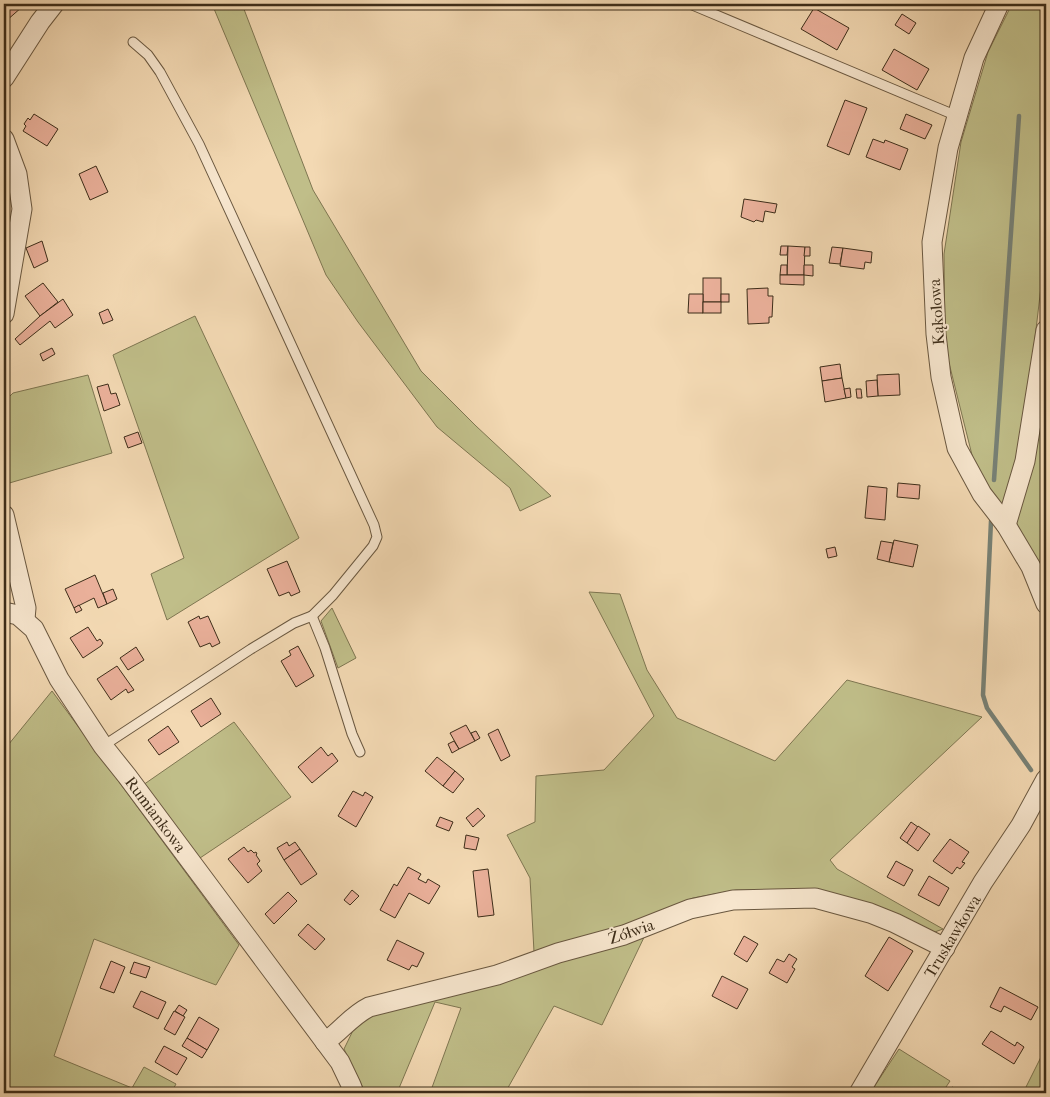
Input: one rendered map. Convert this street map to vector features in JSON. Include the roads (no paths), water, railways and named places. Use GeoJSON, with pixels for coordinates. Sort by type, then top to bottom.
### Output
{"type":"FeatureCollection","features":[{"type":"Feature","properties":{"kind":"street"},"geometry":{"type":"LineString","coordinates":[[4,78],[40,22],[54,4]]}},
{"type":"Feature","properties":{"kind":"street","name":"Kąkolowa"},"geometry":{"type":"LineString","coordinates":[[999,4],[974,58],[948,148],[932,242],[936,334],[941,377],[957,448],[982,494],[1006,525],[1031,567],[1046,604]]}},
{"type":"Feature","properties":{"kind":"street"},"geometry":{"type":"LineString","coordinates":[[4,139],[17,174],[22,209],[4,314]]}},
{"type":"Feature","properties":{"kind":"street"},"geometry":{"type":"LineString","coordinates":[[1006,525],[1025,461],[1046,330]]}},
{"type":"Feature","properties":{"kind":"street","name":"Rumiankowa"},"geometry":{"type":"LineString","coordinates":[[4,522],[26,608],[26,619],[34,629],[59,679],[103,746],[128,776],[340,1062],[354,1093]]}},
{"type":"Feature","properties":{"kind":"street"},"geometry":{"type":"LineString","coordinates":[[4,612],[26,619]]}},
{"type":"Feature","properties":{"kind":"street","name":"Truskawkowa"},"geometry":{"type":"LineString","coordinates":[[859,1093],[984,882],[1021,825],[1046,779]]}},
{"type":"Feature","properties":{"kind":"street","name":"Żółwia"},"geometry":{"type":"LineString","coordinates":[[325,1042],[335,1036],[356,1014],[368,1007],[497,975],[558,953],[624,935],[690,909],[733,900],[815,898],[870,913],[895,923],[945,948]]}},
{"type":"Feature","properties":{"kind":"lane"},"geometry":{"type":"LineString","coordinates":[[690,4],[957,116]]}},
{"type":"Feature","properties":{"kind":"lane"},"geometry":{"type":"LineString","coordinates":[[103,746],[260,644],[294,623],[312,616],[333,595],[373,546],[377,537],[374,526],[199,144],[160,72],[148,55],[133,42]]}},
{"type":"Feature","properties":{"kind":"lane"},"geometry":{"type":"LineString","coordinates":[[312,616],[325,648],[352,734],[360,752]]}},
{"type":"Feature","properties":{"kind":"waterway"},"geometry":{"type":"LineString","coordinates":[[994,480],[1019,116]]}},
{"type":"Feature","properties":{"kind":"waterway"},"geometry":{"type":"LineString","coordinates":[[991,521],[983,695],[987,708],[1031,770]]}}]}
